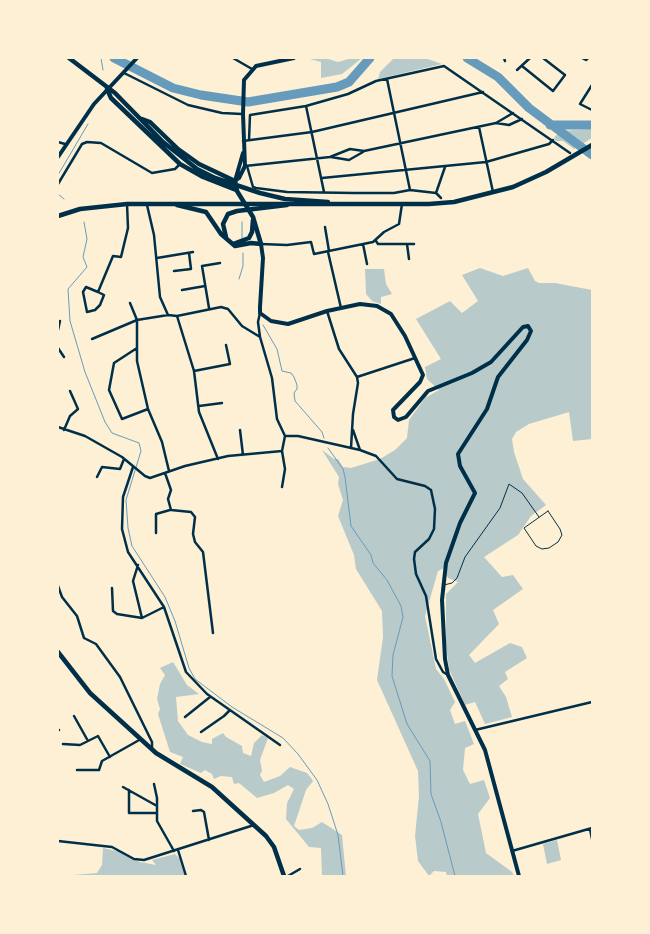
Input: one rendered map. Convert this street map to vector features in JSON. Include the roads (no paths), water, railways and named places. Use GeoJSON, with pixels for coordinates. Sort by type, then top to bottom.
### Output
{"type":"FeatureCollection","features":[{"type":"Feature","properties":{"kind":"main road"},"geometry":{"type":"LineString","coordinates":[[69,58],[106,89],[115,93],[163,142],[190,165],[215,178],[260,193],[285,198],[344,204]]}},
{"type":"Feature","properties":{"kind":"main road"},"geometry":{"type":"LineString","coordinates":[[106,89],[111,98],[180,164],[203,177],[236,190]]}},
{"type":"Feature","properties":{"kind":"main road"},"geometry":{"type":"LineString","coordinates":[[141,118],[150,122],[178,149],[199,164],[236,181],[236,190],[253,217],[261,244],[251,243],[239,247],[231,244],[206,212],[174,204]]}},
{"type":"Feature","properties":{"kind":"main road"},"geometry":{"type":"LineString","coordinates":[[58,216],[80,209],[127,204],[402,204],[454,202],[493,193],[532,179],[592,145]]}},
{"type":"Feature","properties":{"kind":"main road"},"geometry":{"type":"LineString","coordinates":[[226,239],[223,227],[224,219],[228,214],[237,211],[298,204]]}},
{"type":"Feature","properties":{"kind":"main road"},"geometry":{"type":"LineString","coordinates":[[231,244],[246,241],[249,238],[252,232],[253,217]]}},
{"type":"Feature","properties":{"kind":"main road"},"geometry":{"type":"LineString","coordinates":[[58,652],[90,693],[141,739],[172,764],[212,788],[254,825],[272,843],[284,876]]}},
{"type":"Feature","properties":{"kind":"street"},"geometry":{"type":"LineString","coordinates":[[58,157],[106,89],[137,58]]}},
{"type":"Feature","properties":{"kind":"street"},"geometry":{"type":"LineString","coordinates":[[233,58],[252,69]]}},
{"type":"Feature","properties":{"kind":"street"},"geometry":{"type":"LineString","coordinates":[[294,58],[269,62],[252,69],[244,80],[243,141],[246,166],[253,187],[287,192],[394,193],[410,190],[436,193],[441,198]]}},
{"type":"Feature","properties":{"kind":"street"},"geometry":{"type":"LineString","coordinates":[[517,70],[530,58]]}},
{"type":"Feature","properties":{"kind":"street"},"geometry":{"type":"LineString","coordinates":[[522,66],[553,92],[565,75],[543,58]]}},
{"type":"Feature","properties":{"kind":"street"},"geometry":{"type":"LineString","coordinates":[[582,58],[586,60],[588,58]]}},
{"type":"Feature","properties":{"kind":"street"},"geometry":{"type":"LineString","coordinates":[[249,140],[250,115],[306,106],[348,94],[376,80],[444,66],[570,153]]}},
{"type":"Feature","properties":{"kind":"street"},"geometry":{"type":"LineString","coordinates":[[123,71],[188,105],[222,113],[243,112]]}},
{"type":"Feature","properties":{"kind":"street"},"geometry":{"type":"LineString","coordinates":[[387,79],[410,190]]}},
{"type":"Feature","properties":{"kind":"street"},"geometry":{"type":"LineString","coordinates":[[592,85],[580,104],[592,110]]}},
{"type":"Feature","properties":{"kind":"street"},"geometry":{"type":"LineString","coordinates":[[243,141],[312,132],[483,92]]}},
{"type":"Feature","properties":{"kind":"street"},"geometry":{"type":"LineString","coordinates":[[306,106],[324,192]]}},
{"type":"Feature","properties":{"kind":"street"},"geometry":{"type":"LineString","coordinates":[[330,157],[350,149],[364,151],[496,123],[513,112]]}},
{"type":"Feature","properties":{"kind":"street"},"geometry":{"type":"LineString","coordinates":[[496,123],[509,125],[522,119]]}},
{"type":"Feature","properties":{"kind":"street"},"geometry":{"type":"LineString","coordinates":[[479,127],[493,193]]}},
{"type":"Feature","properties":{"kind":"street"},"geometry":{"type":"LineString","coordinates":[[322,178],[486,162],[549,144],[553,140]]}},
{"type":"Feature","properties":{"kind":"street"},"geometry":{"type":"LineString","coordinates":[[58,142],[66,144]]}},
{"type":"Feature","properties":{"kind":"street"},"geometry":{"type":"LineString","coordinates":[[58,184],[82,144],[87,142],[101,143],[152,173],[175,170],[180,164]]}},
{"type":"Feature","properties":{"kind":"street"},"geometry":{"type":"LineString","coordinates":[[236,181],[244,150]]}},
{"type":"Feature","properties":{"kind":"street"},"geometry":{"type":"LineString","coordinates":[[246,166],[330,157],[349,160],[364,151]]}},
{"type":"Feature","properties":{"kind":"street"},"geometry":{"type":"LineString","coordinates":[[236,181],[246,166]]}},
{"type":"Feature","properties":{"kind":"street"},"geometry":{"type":"LineString","coordinates":[[436,193],[445,167]]}},
{"type":"Feature","properties":{"kind":"street"},"geometry":{"type":"LineString","coordinates":[[98,292],[113,256],[121,257],[128,228],[127,204]]}},
{"type":"Feature","properties":{"kind":"street"},"geometry":{"type":"LineString","coordinates":[[147,204],[154,235],[160,297],[168,315]]}},
{"type":"Feature","properties":{"kind":"street"},"geometry":{"type":"LineString","coordinates":[[282,487],[285,469],[282,451],[285,436],[277,419],[272,378],[260,337],[258,322],[263,258],[261,244],[311,242],[314,254],[376,241],[384,232],[399,224],[402,204]]}},
{"type":"Feature","properties":{"kind":"street"},"geometry":{"type":"LineString","coordinates":[[325,227],[328,252],[341,308]]}},
{"type":"Feature","properties":{"kind":"street"},"geometry":{"type":"LineString","coordinates":[[376,241],[378,244],[414,244]]}},
{"type":"Feature","properties":{"kind":"street"},"geometry":{"type":"LineString","coordinates":[[364,244],[367,264]]}},
{"type":"Feature","properties":{"kind":"street"},"geometry":{"type":"LineString","coordinates":[[407,244],[409,260]]}},
{"type":"Feature","properties":{"kind":"street"},"geometry":{"type":"LineString","coordinates":[[174,271],[191,269],[189,252]]}},
{"type":"Feature","properties":{"kind":"street"},"geometry":{"type":"LineString","coordinates":[[157,258],[194,252]]}},
{"type":"Feature","properties":{"kind":"street"},"geometry":{"type":"LineString","coordinates":[[202,261],[208,308]]}},
{"type":"Feature","properties":{"kind":"street"},"geometry":{"type":"LineString","coordinates":[[202,266],[220,263]]}},
{"type":"Feature","properties":{"kind":"street"},"geometry":{"type":"LineString","coordinates":[[182,290],[205,286]]}},
{"type":"Feature","properties":{"kind":"street"},"geometry":{"type":"LineString","coordinates":[[86,287],[98,292],[104,295],[100,305],[95,310],[87,312],[83,292],[86,287]]}},
{"type":"Feature","properties":{"kind":"street"},"geometry":{"type":"LineString","coordinates":[[130,303],[137,320],[137,361],[148,409],[162,442],[169,471]]}},
{"type":"Feature","properties":{"kind":"street"},"geometry":{"type":"LineString","coordinates":[[260,313],[276,323],[288,324],[341,308],[371,304],[385,309],[400,326],[423,375],[420,382],[393,410],[394,417],[398,420],[406,417],[428,392],[472,373],[491,362],[523,327],[528,326],[531,331],[527,340],[498,377],[487,409],[458,454],[460,466],[475,493],[460,523],[446,563],[443,585],[443,627],[448,675],[485,750],[519,876]]}},
{"type":"Feature","properties":{"kind":"street"},"geometry":{"type":"LineString","coordinates":[[92,339],[137,320],[168,315],[177,316],[208,308],[228,308],[242,326],[260,337]]}},
{"type":"Feature","properties":{"kind":"street"},"geometry":{"type":"LineString","coordinates":[[327,311],[339,349],[357,377],[358,392],[352,414],[352,448]]}},
{"type":"Feature","properties":{"kind":"street"},"geometry":{"type":"LineString","coordinates":[[177,316],[194,371],[198,406],[218,459]]}},
{"type":"Feature","properties":{"kind":"street"},"geometry":{"type":"LineString","coordinates":[[58,329],[60,321]]}},
{"type":"Feature","properties":{"kind":"street"},"geometry":{"type":"LineString","coordinates":[[226,345],[231,369]]}},
{"type":"Feature","properties":{"kind":"street"},"geometry":{"type":"LineString","coordinates":[[58,348],[64,357]]}},
{"type":"Feature","properties":{"kind":"street"},"geometry":{"type":"LineString","coordinates":[[137,348],[114,363],[109,390],[123,420],[148,409]]}},
{"type":"Feature","properties":{"kind":"street"},"geometry":{"type":"LineString","coordinates":[[357,377],[416,358]]}},
{"type":"Feature","properties":{"kind":"street"},"geometry":{"type":"LineString","coordinates":[[194,371],[230,364]]}},
{"type":"Feature","properties":{"kind":"street"},"geometry":{"type":"LineString","coordinates":[[64,430],[70,416],[78,409],[70,391]]}},
{"type":"Feature","properties":{"kind":"street"},"geometry":{"type":"LineString","coordinates":[[198,406],[222,403]]}},
{"type":"Feature","properties":{"kind":"street"},"geometry":{"type":"LineString","coordinates":[[58,427],[85,436],[124,459],[141,474],[150,478],[169,471],[218,459],[282,451]]}},
{"type":"Feature","properties":{"kind":"street"},"geometry":{"type":"LineString","coordinates":[[353,429],[360,450]]}},
{"type":"Feature","properties":{"kind":"street"},"geometry":{"type":"LineString","coordinates":[[240,430],[243,455]]}},
{"type":"Feature","properties":{"kind":"street"},"geometry":{"type":"LineString","coordinates":[[285,436],[298,436],[360,450],[376,456],[397,479],[425,486],[432,490],[435,508],[434,529],[430,539],[415,552],[414,559],[416,574],[426,596],[436,659],[443,672],[448,675]]}},
{"type":"Feature","properties":{"kind":"street"},"geometry":{"type":"LineString","coordinates":[[97,477],[102,467],[120,469],[124,459]]}},
{"type":"Feature","properties":{"kind":"street"},"geometry":{"type":"LineString","coordinates":[[133,466],[123,497],[121,518],[128,552],[164,607],[186,672],[195,684],[210,697],[280,745]]}},
{"type":"Feature","properties":{"kind":"street"},"geometry":{"type":"LineString","coordinates":[[166,473],[171,490],[168,499],[171,510]]}},
{"type":"Feature","properties":{"kind":"street"},"geometry":{"type":"LineString","coordinates":[[156,532],[156,514],[171,510],[191,512],[195,517],[193,534],[195,542],[203,552],[212,633]]}},
{"type":"Feature","properties":{"kind":"street"},"geometry":{"type":"LineString","coordinates":[[138,565],[133,581],[142,618]]}},
{"type":"Feature","properties":{"kind":"street"},"geometry":{"type":"LineString","coordinates":[[58,586],[62,598],[77,616],[84,638],[96,644],[120,676],[152,742],[152,748]]}},
{"type":"Feature","properties":{"kind":"street"},"geometry":{"type":"LineString","coordinates":[[112,588],[113,611],[142,618],[164,607]]}},
{"type":"Feature","properties":{"kind":"street"},"geometry":{"type":"LineString","coordinates":[[185,717],[210,697]]}},
{"type":"Feature","properties":{"kind":"street"},"geometry":{"type":"LineString","coordinates":[[474,730],[592,702]]}},
{"type":"Feature","properties":{"kind":"street"},"geometry":{"type":"LineString","coordinates":[[201,732],[229,710]]}},
{"type":"Feature","properties":{"kind":"street"},"geometry":{"type":"LineString","coordinates":[[74,716],[88,740]]}},
{"type":"Feature","properties":{"kind":"street"},"geometry":{"type":"LineString","coordinates":[[63,744],[80,745],[98,736],[110,757]]}},
{"type":"Feature","properties":{"kind":"street"},"geometry":{"type":"LineString","coordinates":[[77,770],[99,770],[102,761],[141,739]]}},
{"type":"Feature","properties":{"kind":"street"},"geometry":{"type":"LineString","coordinates":[[154,784],[158,806],[156,813],[160,830],[176,851],[186,876]]}},
{"type":"Feature","properties":{"kind":"street"},"geometry":{"type":"LineString","coordinates":[[123,786],[158,806]]}},
{"type":"Feature","properties":{"kind":"street"},"geometry":{"type":"LineString","coordinates":[[129,790],[129,813],[156,813]]}},
{"type":"Feature","properties":{"kind":"street"},"geometry":{"type":"LineString","coordinates":[[193,811],[201,810],[204,812],[209,840]]}},
{"type":"Feature","properties":{"kind":"street"},"geometry":{"type":"LineString","coordinates":[[58,841],[112,846],[134,860],[144,860],[254,825]]}},
{"type":"Feature","properties":{"kind":"street"},"geometry":{"type":"LineString","coordinates":[[511,851],[591,829],[592,839]]}},
{"type":"Feature","properties":{"kind":"street"},"geometry":{"type":"LineString","coordinates":[[288,876],[300,869]]}},
{"type":"Feature","properties":{"kind":"lane"},"geometry":{"type":"LineString","coordinates":[[443,585],[452,583],[457,578],[465,557],[500,508],[509,484],[522,493],[539,517]]}},
{"type":"Feature","properties":{"kind":"lane"},"geometry":{"type":"LineString","coordinates":[[548,511],[562,532],[558,542],[546,549],[536,546],[524,528],[539,517],[548,511]]}},
{"type":"Feature","properties":{"kind":"waterway"},"geometry":{"type":"LineString","coordinates":[[101,58],[103,70]]}},
{"type":"Feature","properties":{"kind":"waterway"},"geometry":{"type":"LineString","coordinates":[[114,58],[173,88],[201,95],[248,102],[337,87],[349,82],[370,58]]}},
{"type":"Feature","properties":{"kind":"waterway"},"geometry":{"type":"LineString","coordinates":[[467,58],[498,77],[529,108],[592,155]]}},
{"type":"Feature","properties":{"kind":"waterway"},"geometry":{"type":"LineString","coordinates":[[58,175],[88,124]]}},
{"type":"Feature","properties":{"kind":"waterway"},"geometry":{"type":"LineString","coordinates":[[550,125],[592,125]]}},
{"type":"Feature","properties":{"kind":"waterway"},"geometry":{"type":"LineString","coordinates":[[58,194],[64,199]]}},
{"type":"Feature","properties":{"kind":"waterway"},"geometry":{"type":"LineString","coordinates":[[84,222],[87,239],[83,257],[87,267],[68,289],[70,321],[85,372],[105,422],[112,433],[139,443],[141,451],[126,500],[128,528],[132,546],[165,597],[175,621],[189,668],[195,679],[232,707],[283,738],[298,754],[317,780],[328,804],[338,835],[343,876]]}},
{"type":"Feature","properties":{"kind":"waterway"},"geometry":{"type":"LineString","coordinates":[[242,222],[242,238]]}},
{"type":"Feature","properties":{"kind":"waterway"},"geometry":{"type":"LineString","coordinates":[[239,279],[243,266],[243,253]]}},
{"type":"Feature","properties":{"kind":"waterway"},"geometry":{"type":"LineString","coordinates":[[263,325],[277,349],[282,371],[291,373],[294,377],[297,385],[294,393],[295,401],[322,432],[324,438]]}},
{"type":"Feature","properties":{"kind":"waterway"},"geometry":{"type":"LineString","coordinates":[[328,448],[343,469],[351,526],[371,555],[373,563],[387,580],[401,606],[403,617],[393,655],[392,676],[407,724],[430,761],[431,794],[441,822],[455,876]]}}]}
